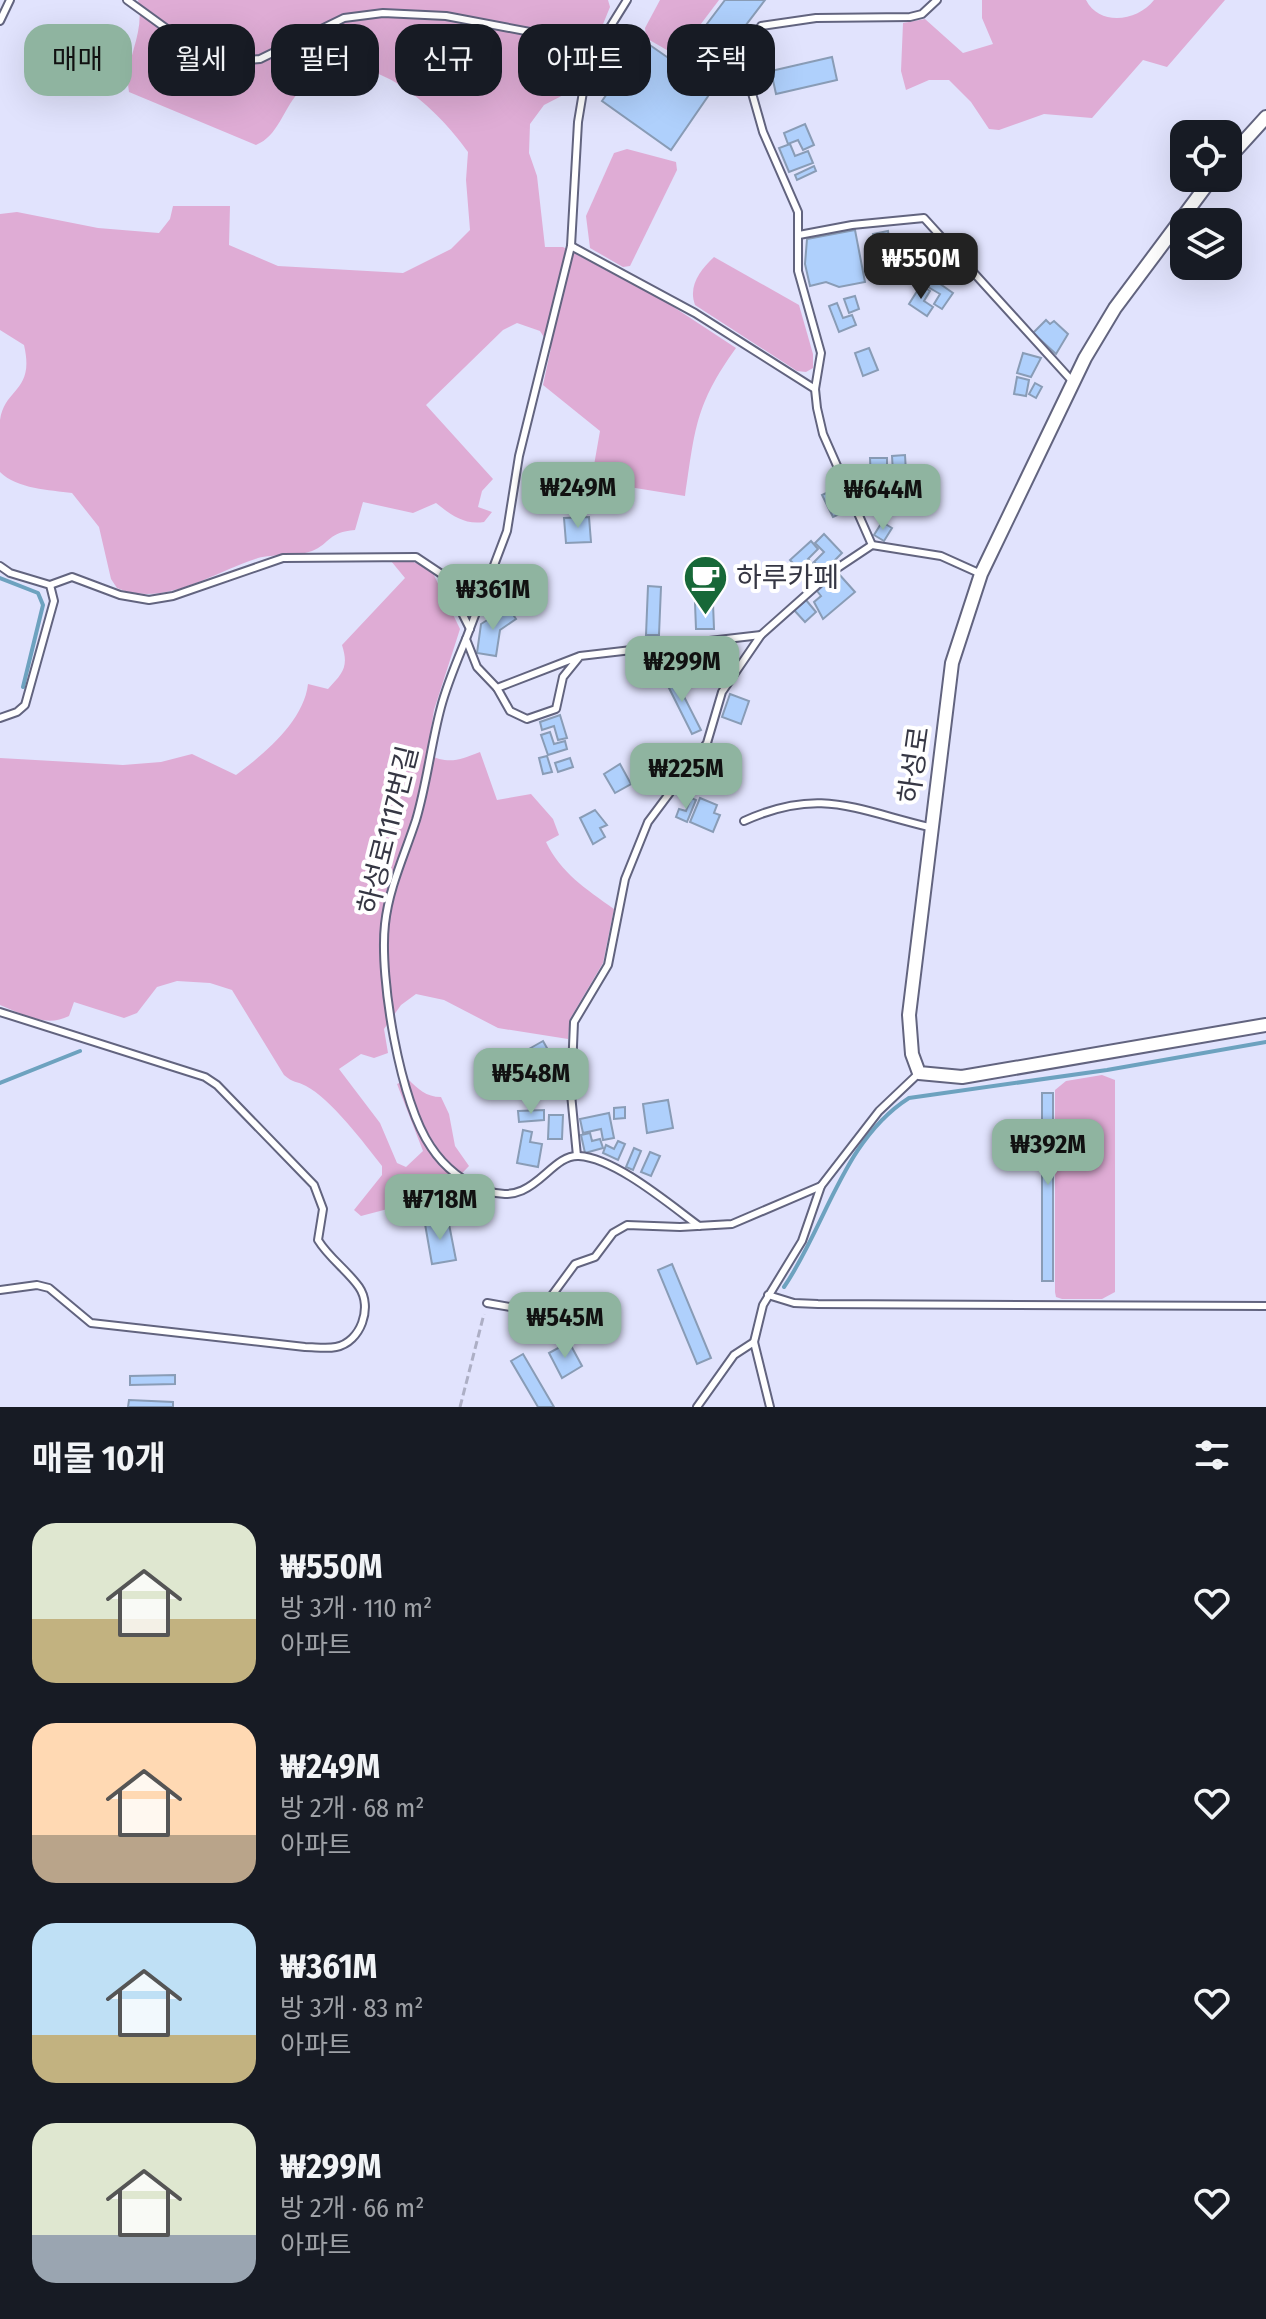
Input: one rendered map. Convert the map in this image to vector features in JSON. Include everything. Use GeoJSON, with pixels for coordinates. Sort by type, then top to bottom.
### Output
{"type":"FeatureCollection","features":[{"type":"Feature","properties":{"kind":"street"},"geometry":{"type":"LineString","coordinates":[[1242,144],[1266,117]]}},
{"type":"Feature","properties":{"kind":"street","name":"하성로"},"geometry":{"type":"LineString","coordinates":[[919,1073],[912,1054],[909,1015],[929,827],[952,663],[981,574],[1073,382],[1115,308],[1202,192]]}},
{"type":"Feature","properties":{"kind":"street"},"geometry":{"type":"LineString","coordinates":[[919,1073],[962,1077],[990,1075],[1266,1025]]}},
{"type":"Feature","properties":{"kind":"lane"},"geometry":{"type":"LineString","coordinates":[[0,21],[10,0]]}},
{"type":"Feature","properties":{"kind":"lane"},"geometry":{"type":"LineString","coordinates":[[127,0],[178,37],[229,61],[260,59],[344,18],[383,13],[446,16],[518,30]]}},
{"type":"Feature","properties":{"kind":"lane","name":"하성로1117번길"},"geometry":{"type":"LineString","coordinates":[[612,24],[627,0]]}},
{"type":"Feature","properties":{"kind":"lane"},"geometry":{"type":"LineString","coordinates":[[872,545],[823,434],[815,389],[821,353],[798,271],[799,235],[795,199],[763,132],[748,79],[747,56],[761,26],[804,19],[910,17],[922,14],[937,0]]}},
{"type":"Feature","properties":{"kind":"lane","name":"하성로1117번길"},"geometry":{"type":"LineString","coordinates":[[577,1156],[518,1191],[489,1192],[469,1183],[448,1167],[431,1147],[420,1126],[400,1063],[384,969],[385,922],[429,769],[441,706],[507,531],[519,456],[571,246],[583,96]]}},
{"type":"Feature","properties":{"kind":"lane"},"geometry":{"type":"LineString","coordinates":[[799,235],[852,225],[924,218],[1073,382]]}},
{"type":"Feature","properties":{"kind":"lane"},"geometry":{"type":"LineString","coordinates":[[571,246],[695,313],[815,389]]}},
{"type":"Feature","properties":{"kind":"lane"},"geometry":{"type":"LineString","coordinates":[[699,1226],[618,1171],[577,1156],[571,1094],[574,1022],[608,965],[633,854],[655,807],[707,743],[722,692],[761,635],[833,571],[872,545],[933,554],[981,574]]}},
{"type":"Feature","properties":{"kind":"lane"},"geometry":{"type":"LineString","coordinates":[[0,566],[10,573],[50,585],[72,577],[120,595],[149,600],[173,596],[283,558],[416,557],[443,575],[470,629]]}},
{"type":"Feature","properties":{"kind":"lane"},"geometry":{"type":"LineString","coordinates":[[0,718],[17,712],[25,705],[54,601],[50,585]]}},
{"type":"Feature","properties":{"kind":"lane"},"geometry":{"type":"LineString","coordinates":[[497,688],[580,656],[761,635]]}},
{"type":"Feature","properties":{"kind":"lane"},"geometry":{"type":"LineString","coordinates":[[466,639],[477,667],[497,688],[516,716],[527,719],[556,709],[563,677],[580,656]]}},
{"type":"Feature","properties":{"kind":"lane"},"geometry":{"type":"LineString","coordinates":[[744,821],[779,807],[818,801],[929,827]]}},
{"type":"Feature","properties":{"kind":"lane"},"geometry":{"type":"LineString","coordinates":[[0,1012],[205,1077],[217,1085],[314,1185],[323,1209],[318,1240],[358,1285],[366,1308],[356,1335],[348,1342],[336,1347],[305,1347],[91,1323],[49,1288],[37,1285],[0,1290]]}},
{"type":"Feature","properties":{"kind":"lane"},"geometry":{"type":"LineString","coordinates":[[770,1407],[754,1342],[768,1295],[802,1241],[821,1186],[879,1111],[919,1073]]}},
{"type":"Feature","properties":{"kind":"lane"},"geometry":{"type":"LineString","coordinates":[[487,1303],[527,1310],[539,1305],[550,1298],[575,1264],[595,1257],[613,1233],[627,1225],[699,1226],[744,1220],[821,1186]]}},
{"type":"Feature","properties":{"kind":"lane"},"geometry":{"type":"LineString","coordinates":[[768,1295],[794,1303],[818,1304],[1266,1306]]}},
{"type":"Feature","properties":{"kind":"lane"},"geometry":{"type":"LineString","coordinates":[[697,1407],[734,1355],[754,1342]]}},
{"type":"Feature","properties":{"kind":"path"},"geometry":{"type":"LineString","coordinates":[[460,1407],[487,1303]]}},
{"type":"Feature","properties":{"kind":"shaded area"},"geometry":{"type":"Polygon","coordinates":[[[138,0],[608,0],[610,7],[603,24],[518,24],[518,96],[561,96],[544,105],[530,124],[529,153],[537,176],[545,247],[563,247],[669,304],[736,348],[704,402],[691,453],[685,496],[598,482],[593,471],[600,431],[543,385],[551,348],[540,331],[517,323],[503,330],[426,405],[493,479],[482,491],[478,507],[492,512],[484,522],[464,520],[436,503],[413,513],[363,502],[355,530],[335,535],[312,551],[258,558],[170,591],[135,593],[117,588],[111,579],[99,527],[72,493],[24,485],[0,472],[0,420],[7,401],[23,381],[26,360],[24,345],[0,330],[0,214],[17,212],[98,228],[159,233],[170,219],[173,206],[230,206],[229,245],[278,266],[403,273],[451,249],[470,230],[466,180],[468,152],[453,132],[415,96],[502,96],[502,24],[395,24],[395,82],[379,75],[379,24],[271,24],[271,96],[296,96],[275,129],[256,145],[132,93],[132,56],[140,13],[138,0]]]}},
{"type":"Feature","properties":{"kind":"shaded area"},"geometry":{"type":"Polygon","coordinates":[[[660,0],[719,0],[701,24],[667,24],[667,50],[651,41],[651,24],[647,24],[660,0]]]}},
{"type":"Feature","properties":{"kind":"shaded area"},"geometry":{"type":"Polygon","coordinates":[[[982,0],[1086,0],[1100,14],[1119,18],[1139,13],[1154,0],[1225,0],[1167,67],[1143,60],[1092,118],[1044,114],[999,130],[989,129],[971,102],[949,80],[929,80],[906,90],[901,71],[903,23],[925,19],[963,53],[993,44],[982,18],[982,0]]]}},
{"type":"Feature","properties":{"kind":"shaded area"},"geometry":{"type":"Polygon","coordinates":[[[627,149],[676,162],[677,170],[630,266],[623,267],[590,248],[586,216],[614,153],[627,149]]]}},
{"type":"Feature","properties":{"kind":"shaded area"},"geometry":{"type":"Polygon","coordinates":[[[714,257],[799,305],[813,354],[813,368],[806,372],[797,371],[695,305],[694,285],[714,257]]]}},
{"type":"Feature","properties":{"kind":"shaded area"},"geometry":{"type":"Polygon","coordinates":[[[391,561],[411,561],[431,569],[460,629],[434,710],[427,754],[454,760],[480,752],[497,800],[531,794],[553,819],[559,835],[546,842],[559,863],[575,880],[614,909],[603,963],[570,1019],[568,1039],[498,1028],[444,1000],[416,994],[401,1005],[384,1029],[388,1053],[374,1058],[361,1054],[339,1069],[380,1123],[397,1163],[406,1167],[423,1151],[397,1084],[408,1079],[427,1094],[441,1097],[449,1114],[455,1146],[469,1166],[441,1195],[361,1216],[354,1210],[382,1175],[382,1166],[326,1100],[284,1075],[232,990],[210,983],[177,981],[157,987],[137,1013],[124,1018],[74,1002],[69,1016],[52,1021],[34,1018],[0,1005],[0,758],[123,765],[161,762],[192,754],[236,775],[270,747],[291,724],[305,698],[308,684],[328,689],[341,674],[345,664],[342,645],[405,578],[391,561]]]}},
{"type":"Feature","properties":{"kind":"shaded area"},"geometry":{"type":"Polygon","coordinates":[[[1102,1075],[1115,1080],[1115,1292],[1102,1299],[1062,1299],[1056,1297],[1055,1292],[1055,1090],[1066,1081],[1102,1075]]]}},
{"type":"Feature","properties":{"kind":"building"},"geometry":{"type":"Polygon","coordinates":[[[725,0],[765,0],[747,24],[707,24],[725,0]]]}},
{"type":"Feature","properties":{"kind":"building"},"geometry":{"type":"Polygon","coordinates":[[[651,46],[667,57],[667,96],[708,96],[671,150],[602,101],[606,96],[651,96],[651,46]]]}},
{"type":"Feature","properties":{"kind":"building"},"geometry":{"type":"Polygon","coordinates":[[[832,57],[837,80],[776,94],[775,70],[832,57]]]}},
{"type":"Feature","properties":{"kind":"building"},"geometry":{"type":"Polygon","coordinates":[[[805,124],[814,145],[803,150],[798,140],[788,144],[784,133],[805,124]]]}},
{"type":"Feature","properties":{"kind":"building"},"geometry":{"type":"Polygon","coordinates":[[[790,144],[795,156],[808,151],[813,163],[789,172],[779,148],[790,144]]]}},
{"type":"Feature","properties":{"kind":"building"},"geometry":{"type":"Polygon","coordinates":[[[814,166],[816,171],[797,180],[795,175],[814,166]]]}},
{"type":"Feature","properties":{"kind":"building"},"geometry":{"type":"Polygon","coordinates":[[[855,230],[865,282],[839,287],[826,282],[810,286],[805,264],[807,239],[855,230]]]}},
{"type":"Feature","properties":{"kind":"building"},"geometry":{"type":"Polygon","coordinates":[[[888,231],[891,252],[877,255],[873,234],[888,231]]]}},
{"type":"Feature","properties":{"kind":"building"},"geometry":{"type":"Polygon","coordinates":[[[933,279],[953,293],[942,309],[934,304],[940,294],[928,287],[933,279]]]}},
{"type":"Feature","properties":{"kind":"building"},"geometry":{"type":"Polygon","coordinates":[[[921,285],[930,291],[924,301],[933,307],[927,316],[909,304],[921,285]]]}},
{"type":"Feature","properties":{"kind":"building"},"geometry":{"type":"Polygon","coordinates":[[[855,296],[859,309],[849,313],[844,299],[855,296]]]}},
{"type":"Feature","properties":{"kind":"building"},"geometry":{"type":"Polygon","coordinates":[[[837,303],[843,318],[852,315],[856,325],[839,332],[829,306],[837,303]]]}},
{"type":"Feature","properties":{"kind":"building"},"geometry":{"type":"Polygon","coordinates":[[[1046,320],[1050,324],[1054,321],[1068,334],[1056,354],[1033,333],[1046,320]]]}},
{"type":"Feature","properties":{"kind":"building"},"geometry":{"type":"Polygon","coordinates":[[[869,348],[878,370],[863,376],[855,353],[869,348]]]}},
{"type":"Feature","properties":{"kind":"building"},"geometry":{"type":"Polygon","coordinates":[[[1023,353],[1041,358],[1031,377],[1017,373],[1023,353]]]}},
{"type":"Feature","properties":{"kind":"building"},"geometry":{"type":"Polygon","coordinates":[[[1017,377],[1029,380],[1026,396],[1014,394],[1017,377]]]}},
{"type":"Feature","properties":{"kind":"building"},"geometry":{"type":"Polygon","coordinates":[[[1035,383],[1042,387],[1036,398],[1029,394],[1035,383]]]}},
{"type":"Feature","properties":{"kind":"building"},"geometry":{"type":"Polygon","coordinates":[[[905,455],[906,472],[893,473],[892,456],[905,455]]]}},
{"type":"Feature","properties":{"kind":"building"},"geometry":{"type":"Polygon","coordinates":[[[870,458],[887,458],[887,481],[871,481],[870,458]]]}},
{"type":"Feature","properties":{"kind":"building"},"geometry":{"type":"Polygon","coordinates":[[[869,484],[889,487],[885,512],[866,510],[869,484]]]}},
{"type":"Feature","properties":{"kind":"building"},"geometry":{"type":"Polygon","coordinates":[[[841,486],[851,509],[833,517],[822,495],[841,486]]]}},
{"type":"Feature","properties":{"kind":"building"},"geometry":{"type":"Polygon","coordinates":[[[589,517],[591,542],[566,543],[564,518],[589,517]]]}},
{"type":"Feature","properties":{"kind":"building"},"geometry":{"type":"Polygon","coordinates":[[[882,522],[892,528],[884,541],[874,535],[882,522]]]}},
{"type":"Feature","properties":{"kind":"building"},"geometry":{"type":"Polygon","coordinates":[[[824,534],[842,553],[824,571],[814,562],[824,552],[815,543],[824,534]]]}},
{"type":"Feature","properties":{"kind":"building"},"geometry":{"type":"Polygon","coordinates":[[[811,541],[818,549],[808,559],[818,569],[808,579],[790,560],[811,541]]]}},
{"type":"Feature","properties":{"kind":"building"},"geometry":{"type":"Polygon","coordinates":[[[838,573],[855,592],[823,619],[814,602],[821,596],[817,591],[838,573]]]}},
{"type":"Feature","properties":{"kind":"building"},"geometry":{"type":"Polygon","coordinates":[[[648,586],[661,587],[659,635],[646,635],[648,586]]]}},
{"type":"Feature","properties":{"kind":"building"},"geometry":{"type":"Polygon","coordinates":[[[806,600],[816,612],[805,622],[794,610],[806,600]]]}},
{"type":"Feature","properties":{"kind":"building","name":"하루카페"},"geometry":{"type":"Polygon","coordinates":[[[695,603],[713,603],[714,629],[696,629],[695,603]]]}},
{"type":"Feature","properties":{"kind":"building"},"geometry":{"type":"Polygon","coordinates":[[[508,607],[516,619],[500,630],[496,656],[477,653],[481,624],[508,607]]]}},
{"type":"Feature","properties":{"kind":"building"},"geometry":{"type":"Polygon","coordinates":[[[703,647],[722,656],[712,678],[693,669],[703,647]]]}},
{"type":"Feature","properties":{"kind":"building"},"geometry":{"type":"Polygon","coordinates":[[[672,673],[701,730],[692,734],[664,678],[672,673]]]}},
{"type":"Feature","properties":{"kind":"building"},"geometry":{"type":"Polygon","coordinates":[[[730,694],[749,701],[741,724],[722,717],[730,694]]]}},
{"type":"Feature","properties":{"kind":"building"},"geometry":{"type":"Polygon","coordinates":[[[560,715],[567,738],[558,740],[554,726],[542,730],[540,722],[560,715]]]}},
{"type":"Feature","properties":{"kind":"building"},"geometry":{"type":"Polygon","coordinates":[[[550,732],[554,744],[565,741],[567,749],[548,755],[541,735],[550,732]]]}},
{"type":"Feature","properties":{"kind":"building"},"geometry":{"type":"Polygon","coordinates":[[[547,756],[552,772],[543,774],[539,758],[547,756]]]}},
{"type":"Feature","properties":{"kind":"building"},"geometry":{"type":"Polygon","coordinates":[[[570,758],[573,767],[558,772],[555,763],[570,758]]]}},
{"type":"Feature","properties":{"kind":"building"},"geometry":{"type":"Polygon","coordinates":[[[620,764],[631,784],[615,793],[604,774],[620,764]]]}},
{"type":"Feature","properties":{"kind":"building"},"geometry":{"type":"Polygon","coordinates":[[[691,798],[696,800],[687,822],[676,817],[679,809],[686,811],[691,798]]]}},
{"type":"Feature","properties":{"kind":"building"},"geometry":{"type":"Polygon","coordinates":[[[700,798],[717,805],[714,813],[720,815],[713,832],[690,822],[700,798]]]}},
{"type":"Feature","properties":{"kind":"building"},"geometry":{"type":"Polygon","coordinates":[[[595,810],[607,825],[600,828],[605,837],[593,844],[580,818],[595,810]]]}},
{"type":"Feature","properties":{"kind":"building"},"geometry":{"type":"Polygon","coordinates":[[[543,1041],[552,1057],[523,1074],[513,1058],[543,1041]]]}},
{"type":"Feature","properties":{"kind":"building"},"geometry":{"type":"Polygon","coordinates":[[[1042,1093],[1053,1093],[1053,1281],[1042,1281],[1042,1093]]]}},
{"type":"Feature","properties":{"kind":"building"},"geometry":{"type":"Polygon","coordinates":[[[668,1100],[673,1128],[647,1133],[643,1104],[668,1100]]]}},
{"type":"Feature","properties":{"kind":"building"},"geometry":{"type":"Polygon","coordinates":[[[625,1107],[625,1118],[614,1119],[614,1108],[625,1107]]]}},
{"type":"Feature","properties":{"kind":"building"},"geometry":{"type":"Polygon","coordinates":[[[544,1110],[544,1120],[519,1122],[518,1111],[544,1110]]]}},
{"type":"Feature","properties":{"kind":"building"},"geometry":{"type":"Polygon","coordinates":[[[609,1113],[614,1138],[603,1140],[601,1129],[583,1133],[580,1119],[609,1113]]]}},
{"type":"Feature","properties":{"kind":"building"},"geometry":{"type":"Polygon","coordinates":[[[549,1115],[563,1115],[562,1139],[548,1139],[549,1115]]]}},
{"type":"Feature","properties":{"kind":"building"},"geometry":{"type":"Polygon","coordinates":[[[523,1130],[532,1132],[530,1142],[542,1144],[538,1167],[517,1163],[523,1130]]]}},
{"type":"Feature","properties":{"kind":"building"},"geometry":{"type":"Polygon","coordinates":[[[590,1133],[592,1141],[600,1139],[603,1148],[585,1153],[581,1135],[590,1133]]]}},
{"type":"Feature","properties":{"kind":"building"},"geometry":{"type":"Polygon","coordinates":[[[618,1141],[625,1144],[618,1160],[603,1153],[606,1145],[614,1149],[618,1141]]]}},
{"type":"Feature","properties":{"kind":"building"},"geometry":{"type":"Polygon","coordinates":[[[634,1148],[641,1151],[633,1170],[626,1167],[634,1148]]]}},
{"type":"Feature","properties":{"kind":"building"},"geometry":{"type":"Polygon","coordinates":[[[650,1152],[660,1156],[651,1176],[641,1172],[650,1152]]]}},
{"type":"Feature","properties":{"kind":"building"},"geometry":{"type":"Polygon","coordinates":[[[448,1219],[456,1260],[432,1264],[425,1224],[448,1219]]]}},
{"type":"Feature","properties":{"kind":"building"},"geometry":{"type":"Polygon","coordinates":[[[672,1264],[711,1358],[697,1364],[658,1270],[672,1264]]]}},
{"type":"Feature","properties":{"kind":"building"},"geometry":{"type":"Polygon","coordinates":[[[569,1342],[582,1366],[562,1378],[549,1353],[569,1342]]]}},
{"type":"Feature","properties":{"kind":"building"},"geometry":{"type":"Polygon","coordinates":[[[523,1354],[554,1407],[538,1407],[511,1361],[523,1354]]]}},
{"type":"Feature","properties":{"kind":"building"},"geometry":{"type":"Polygon","coordinates":[[[175,1375],[175,1384],[130,1385],[130,1376],[175,1375]]]}},
{"type":"Feature","properties":{"kind":"building"},"geometry":{"type":"Polygon","coordinates":[[[129,1400],[173,1402],[173,1407],[128,1407],[129,1400]]]}},
{"type":"Feature","properties":{"kind":"waterway"},"geometry":{"type":"LineString","coordinates":[[0,578],[38,593],[43,605],[23,687]]}},
{"type":"Feature","properties":{"kind":"waterway"},"geometry":{"type":"LineString","coordinates":[[784,1287],[852,1160],[886,1116],[909,1098],[1107,1070],[1266,1042]]}},
{"type":"Feature","properties":{"kind":"waterway"},"geometry":{"type":"LineString","coordinates":[[0,1083],[80,1051]]}},
{"type":"Feature","properties":{"kind":"place","name":"하루카페"},"geometry":{"type":"Point","coordinates":[705,616]}}]}
